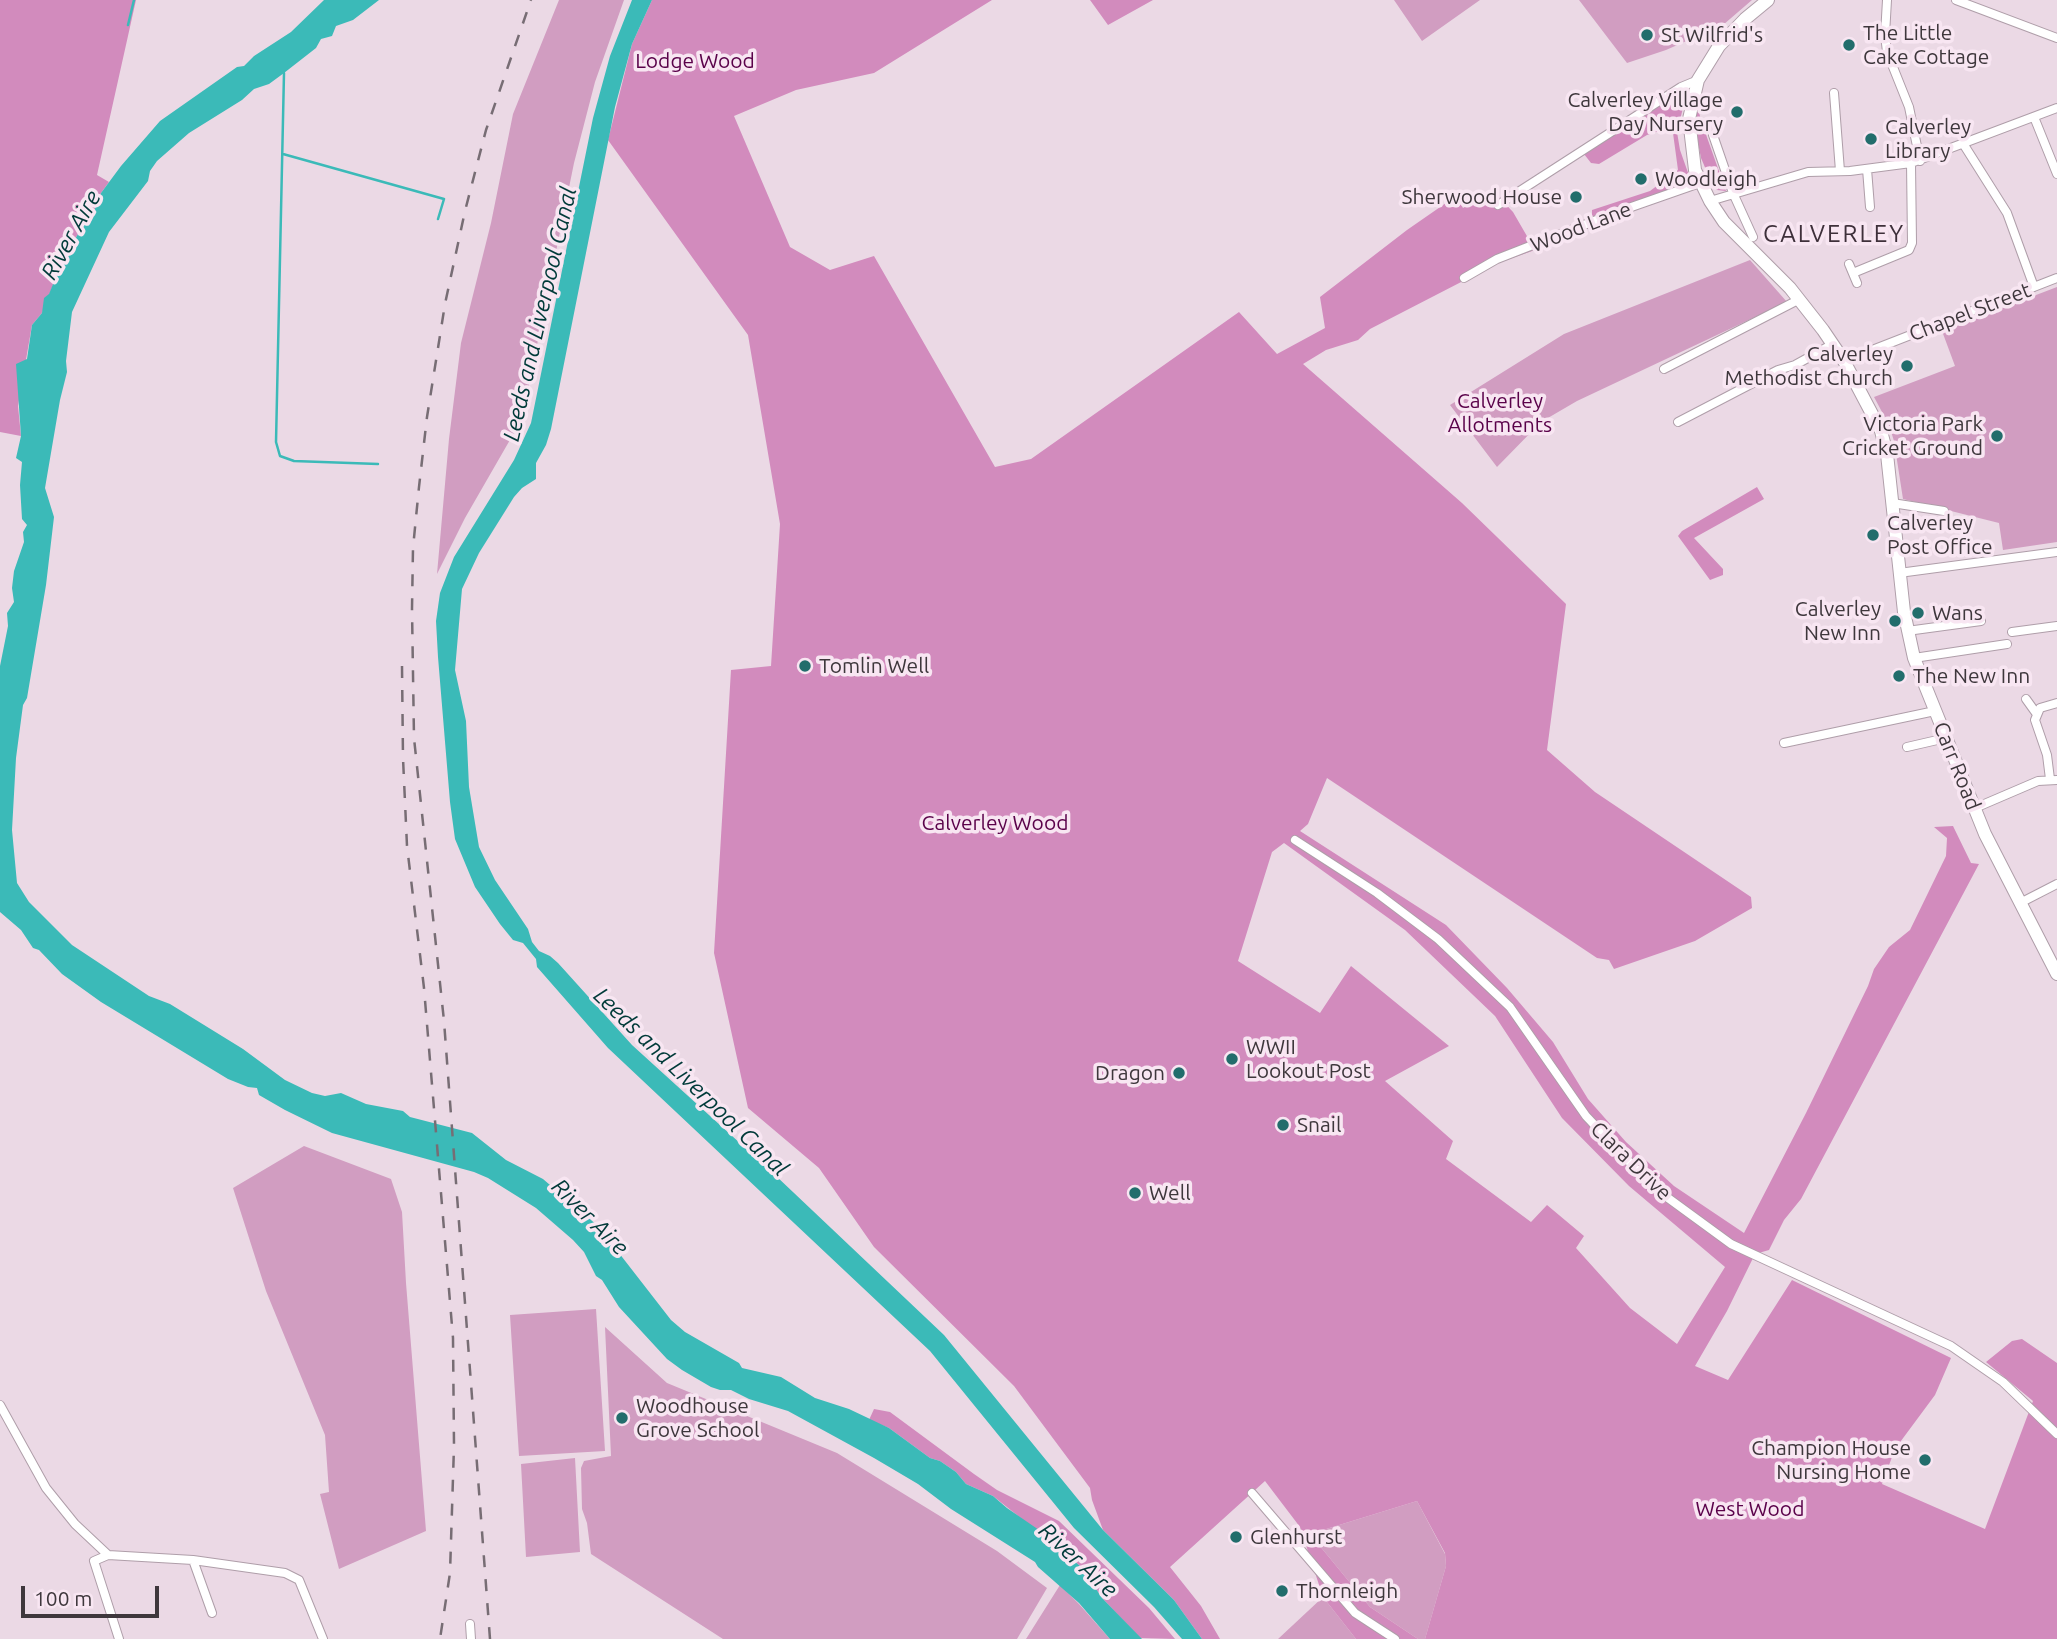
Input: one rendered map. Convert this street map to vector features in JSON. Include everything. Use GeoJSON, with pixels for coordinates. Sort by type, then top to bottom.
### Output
{"type":"FeatureCollection","features":[{"type":"Feature","properties":{"kind":"main road","name":"Carr Road"},"geometry":{"type":"LineString","coordinates":[[1768,0],[1719,46],[1699,80],[1689,118],[1692,153],[1700,183],[1724,222],[1800,299],[1833,344],[1881,430],[1887,454],[1907,631],[1914,658],[1984,834],[2057,974]]}},
{"type":"Feature","properties":{"kind":"street"},"geometry":{"type":"LineString","coordinates":[[1853,273],[1909,250],[1912,243],[1915,162],[1910,113],[1887,52],[1886,0]]}},
{"type":"Feature","properties":{"kind":"street"},"geometry":{"type":"LineString","coordinates":[[1956,0],[2057,38]]}},
{"type":"Feature","properties":{"kind":"street"},"geometry":{"type":"LineString","coordinates":[[1498,205],[1681,87],[1699,80]]}},
{"type":"Feature","properties":{"kind":"street"},"geometry":{"type":"LineString","coordinates":[[1834,93],[1840,171]]}},
{"type":"Feature","properties":{"kind":"street"},"geometry":{"type":"LineString","coordinates":[[1710,201],[1808,172],[1867,169],[1915,162],[2057,108]]}},
{"type":"Feature","properties":{"kind":"street"},"geometry":{"type":"LineString","coordinates":[[2034,117],[2057,174]]}},
{"type":"Feature","properties":{"kind":"street"},"geometry":{"type":"LineString","coordinates":[[1713,135],[1733,193],[1753,237]]}},
{"type":"Feature","properties":{"kind":"street"},"geometry":{"type":"LineString","coordinates":[[1964,145],[2007,213],[2034,287]]}},
{"type":"Feature","properties":{"kind":"street"},"geometry":{"type":"LineString","coordinates":[[1867,169],[1870,207]]}},
{"type":"Feature","properties":{"kind":"street","name":"Wood Lane"},"geometry":{"type":"LineString","coordinates":[[1464,278],[1497,259],[1700,183]]}},
{"type":"Feature","properties":{"kind":"street"},"geometry":{"type":"LineString","coordinates":[[1849,264],[1857,283]]}},
{"type":"Feature","properties":{"kind":"street","name":"Chapel Street"},"geometry":{"type":"LineString","coordinates":[[1844,360],[2057,278]]}},
{"type":"Feature","properties":{"kind":"street"},"geometry":{"type":"LineString","coordinates":[[1664,369],[1800,299]]}},
{"type":"Feature","properties":{"kind":"street"},"geometry":{"type":"LineString","coordinates":[[1678,422],[1833,344]]}},
{"type":"Feature","properties":{"kind":"street"},"geometry":{"type":"LineString","coordinates":[[1892,503],[1944,511]]}},
{"type":"Feature","properties":{"kind":"street"},"geometry":{"type":"LineString","coordinates":[[1899,573],[2057,552]]}},
{"type":"Feature","properties":{"kind":"street"},"geometry":{"type":"LineString","coordinates":[[1907,631],[1981,621]]}},
{"type":"Feature","properties":{"kind":"street"},"geometry":{"type":"LineString","coordinates":[[2012,632],[2057,626]]}},
{"type":"Feature","properties":{"kind":"street"},"geometry":{"type":"LineString","coordinates":[[1914,658],[2007,644]]}},
{"type":"Feature","properties":{"kind":"street"},"geometry":{"type":"LineString","coordinates":[[1975,808],[2038,781],[2053,780],[2036,728],[2036,713],[2026,699]]}},
{"type":"Feature","properties":{"kind":"street"},"geometry":{"type":"LineString","coordinates":[[2036,713],[2040,708],[2057,703]]}},
{"type":"Feature","properties":{"kind":"street"},"geometry":{"type":"LineString","coordinates":[[1784,743],[1935,711]]}},
{"type":"Feature","properties":{"kind":"street"},"geometry":{"type":"LineString","coordinates":[[1908,747],[1946,738]]}},
{"type":"Feature","properties":{"kind":"street","name":"Clara Drive"},"geometry":{"type":"LineString","coordinates":[[1295,840],[1377,893],[1438,939],[1510,1007],[1586,1116],[1653,1187],[1731,1244],[1951,1346],[2003,1382],[2057,1434]]}},
{"type":"Feature","properties":{"kind":"street"},"geometry":{"type":"LineString","coordinates":[[2020,903],[2057,884]]}},
{"type":"Feature","properties":{"kind":"street"},"geometry":{"type":"LineString","coordinates":[[0,1405],[46,1488],[75,1524],[108,1556]]}},
{"type":"Feature","properties":{"kind":"street"},"geometry":{"type":"LineString","coordinates":[[1252,1493],[1354,1614],[1395,1639]]}},
{"type":"Feature","properties":{"kind":"street"},"geometry":{"type":"LineString","coordinates":[[119,1639],[94,1561],[108,1556],[193,1560],[285,1573],[299,1580],[323,1639]]}},
{"type":"Feature","properties":{"kind":"street"},"geometry":{"type":"LineString","coordinates":[[193,1560],[212,1613]]}},
{"type":"Feature","properties":{"kind":"street"},"geometry":{"type":"LineString","coordinates":[[470,1624],[471,1639]]}},
{"type":"Feature","properties":{"kind":"green space"},"geometry":{"type":"Polygon","coordinates":[[[0,0],[136,0],[97,175],[109,182],[101,193],[91,219],[84,223],[60,267],[42,313],[32,325],[18,406],[21,436],[0,432],[0,0]]]}},
{"type":"Feature","properties":{"kind":"green space"},"geometry":{"type":"Polygon","coordinates":[[[559,0],[624,0],[595,82],[574,163],[522,419],[465,518],[437,574],[461,343],[491,223],[513,114],[559,0]]]}},
{"type":"Feature","properties":{"kind":"green space","name":"Calverley Wood"},"geometry":{"type":"Polygon","coordinates":[[[652,0],[992,0],[874,73],[796,90],[734,116],[790,247],[830,270],[874,256],[995,467],[1031,459],[1239,312],[1277,354],[1325,328],[1320,297],[1456,196],[1463,208],[1493,191],[1513,212],[1535,250],[1498,263],[1370,329],[1358,340],[1326,350],[1303,364],[1462,503],[1566,604],[1547,750],[1595,792],[1751,897],[1752,908],[1695,941],[1614,969],[1609,960],[1597,958],[1327,778],[1308,824],[1300,831],[1446,925],[1507,988],[1553,1042],[1588,1099],[1626,1142],[1674,1186],[1744,1233],[1806,1113],[1874,969],[1889,947],[1910,930],[1946,856],[1947,838],[1934,827],[1953,826],[1971,863],[1979,864],[1801,1199],[1784,1220],[1769,1250],[1755,1254],[1727,1311],[1695,1366],[1728,1380],[1792,1280],[1951,1358],[1935,1395],[1895,1449],[1882,1484],[1985,1529],[2033,1401],[1986,1362],[2012,1341],[2022,1339],[2057,1363],[2057,1639],[1425,1639],[1446,1566],[1445,1553],[1417,1501],[1310,1534],[1370,1607],[1418,1639],[1356,1639],[1323,1597],[1300,1527],[1265,1481],[1170,1567],[1201,1606],[1220,1639],[1202,1639],[1174,1600],[1103,1530],[1090,1488],[1014,1386],[874,1247],[819,1168],[748,1108],[714,953],[731,670],[771,666],[780,524],[748,335],[608,140],[632,44],[652,0]],[[1284,843],[1272,852],[1238,961],[1320,1013],[1351,966],[1449,1046],[1385,1081],[1453,1141],[1446,1159],[1531,1222],[1547,1205],[1584,1236],[1576,1248],[1630,1308],[1677,1344],[1725,1267],[1629,1186],[1562,1118],[1495,1016],[1405,930],[1284,843]]]}},
{"type":"Feature","properties":{"kind":"green space"},"geometry":{"type":"Polygon","coordinates":[[[1090,0],[1153,0],[1108,25],[1090,0]]]}},
{"type":"Feature","properties":{"kind":"green space"},"geometry":{"type":"Polygon","coordinates":[[[1394,0],[1480,0],[1422,41],[1394,0]]]}},
{"type":"Feature","properties":{"kind":"green space","name":"St Wilfrid's"},"geometry":{"type":"Polygon","coordinates":[[[1579,0],[1752,0],[1723,25],[1666,50],[1627,63],[1579,0]]]}},
{"type":"Feature","properties":{"kind":"green space"},"geometry":{"type":"Polygon","coordinates":[[[1682,91],[1687,92],[1677,132],[1680,150],[1692,184],[1592,217],[1592,210],[1650,191],[1678,170],[1673,133],[1665,129],[1647,135],[1599,164],[1591,163],[1584,154],[1682,91]]]}},
{"type":"Feature","properties":{"kind":"green space"},"geometry":{"type":"Polygon","coordinates":[[[1697,106],[1726,191],[1717,190],[1713,186],[1701,158],[1695,127],[1697,106]]]}},
{"type":"Feature","properties":{"kind":"green space","name":"Calverley Allotments"},"geometry":{"type":"Polygon","coordinates":[[[1750,260],[1787,302],[1577,401],[1541,422],[1497,467],[1450,405],[1564,334],[1750,260]]]}},
{"type":"Feature","properties":{"kind":"green space"},"geometry":{"type":"Polygon","coordinates":[[[2057,287],[2057,542],[2003,550],[1999,523],[1903,499],[1894,441],[1874,397],[1955,366],[1942,331],[2057,287]]]}},
{"type":"Feature","properties":{"kind":"green space"},"geometry":{"type":"Polygon","coordinates":[[[1757,487],[1764,499],[1694,538],[1723,569],[1723,575],[1710,580],[1678,536],[1682,531],[1757,487]]]}},
{"type":"Feature","properties":{"kind":"green space"},"geometry":{"type":"Polygon","coordinates":[[[304,1146],[391,1179],[402,1212],[426,1531],[339,1569],[320,1494],[329,1492],[325,1435],[266,1291],[233,1188],[304,1146]]]}},
{"type":"Feature","properties":{"kind":"green space"},"geometry":{"type":"Polygon","coordinates":[[[596,1309],[605,1451],[519,1456],[510,1315],[596,1309]]]}},
{"type":"Feature","properties":{"kind":"green space","name":"Woodhouse Grove School"},"geometry":{"type":"Polygon","coordinates":[[[605,1327],[667,1383],[837,1453],[997,1551],[1047,1588],[1017,1639],[723,1639],[591,1554],[587,1523],[582,1509],[581,1468],[584,1461],[611,1456],[605,1327]]]}},
{"type":"Feature","properties":{"kind":"green space"},"geometry":{"type":"Polygon","coordinates":[[[874,1409],[890,1412],[997,1490],[1059,1521],[1149,1608],[1175,1639],[1140,1638],[1103,1599],[1080,1566],[993,1496],[966,1484],[956,1472],[940,1461],[930,1458],[889,1428],[869,1420],[874,1409]]]}},
{"type":"Feature","properties":{"kind":"green space"},"geometry":{"type":"Polygon","coordinates":[[[575,1458],[580,1552],[526,1557],[521,1464],[575,1458]]]}},
{"type":"Feature","properties":{"kind":"green space"},"geometry":{"type":"Polygon","coordinates":[[[1417,1501],[1445,1554],[1446,1566],[1425,1639],[1418,1639],[1370,1607],[1310,1534],[1417,1501]]]}},
{"type":"Feature","properties":{"kind":"green space"},"geometry":{"type":"Polygon","coordinates":[[[1060,1585],[1079,1604],[1110,1639],[1026,1639],[1060,1585]]]}},
{"type":"Feature","properties":{"kind":"green space"},"geometry":{"type":"Polygon","coordinates":[[[1323,1597],[1356,1639],[1278,1639],[1323,1597]]]}},
{"type":"Feature","properties":{"kind":"water","name":"River Aire"},"geometry":{"type":"Polygon","coordinates":[[[324,0],[379,0],[353,20],[336,26],[332,36],[321,39],[316,48],[284,73],[269,84],[254,89],[242,100],[189,133],[157,161],[150,171],[148,181],[109,232],[72,312],[67,372],[45,488],[54,517],[46,585],[27,698],[23,705],[16,758],[12,830],[17,883],[29,902],[72,945],[149,996],[170,1004],[243,1049],[285,1080],[312,1093],[325,1096],[341,1093],[366,1104],[403,1111],[410,1117],[472,1133],[506,1160],[543,1179],[598,1226],[671,1320],[685,1332],[739,1363],[742,1368],[781,1377],[815,1398],[849,1409],[889,1428],[930,1458],[956,1472],[966,1484],[993,1496],[1039,1530],[1080,1566],[1103,1599],[1142,1639],[1110,1639],[1079,1603],[1035,1562],[874,1458],[788,1411],[749,1399],[731,1390],[711,1387],[682,1370],[667,1359],[619,1307],[602,1280],[596,1276],[584,1252],[536,1208],[474,1172],[332,1133],[259,1095],[257,1088],[228,1079],[101,1002],[62,974],[39,950],[33,948],[21,930],[0,912],[0,666],[8,626],[7,613],[14,602],[14,571],[27,525],[22,519],[22,462],[16,458],[21,436],[16,364],[27,359],[32,325],[42,313],[44,298],[49,294],[84,223],[91,219],[101,193],[121,166],[160,121],[291,32],[324,0]]]}},
{"type":"Feature","properties":{"kind":"water"},"geometry":{"type":"Polygon","coordinates":[[[632,0],[652,0],[632,44],[615,107],[551,429],[536,463],[536,479],[514,497],[479,553],[462,589],[455,670],[466,721],[469,787],[479,847],[495,880],[528,929],[532,942],[539,951],[558,963],[632,1045],[775,1175],[944,1335],[1103,1530],[1174,1600],[1202,1639],[1182,1639],[1154,1607],[1074,1528],[930,1351],[608,1048],[537,967],[536,959],[523,943],[513,940],[500,924],[475,887],[455,839],[438,657],[436,621],[440,593],[454,557],[514,460],[531,423],[593,118],[610,56],[632,0]]]}},
{"type":"Feature","properties":{"kind":"waterway"},"geometry":{"type":"LineString","coordinates":[[128,25],[134,0]]}},
{"type":"Feature","properties":{"kind":"waterway"},"geometry":{"type":"LineString","coordinates":[[284,73],[276,442],[280,456],[294,461],[378,464]]}},
{"type":"Feature","properties":{"kind":"waterway"},"geometry":{"type":"LineString","coordinates":[[283,154],[444,199],[438,219]]}},
{"type":"Feature","properties":{"kind":"railway"},"geometry":{"type":"LineString","coordinates":[[490,1639],[444,1021],[414,738],[413,548],[427,417],[445,304],[465,211],[486,130],[531,0]]}},
{"type":"Feature","properties":{"kind":"railway"},"geometry":{"type":"LineString","coordinates":[[402,666],[407,846],[424,988],[453,1338],[454,1446],[450,1573],[440,1639]]}},
{"type":"Feature","properties":{"kind":"place","name":"St Wilfrid's"},"geometry":{"type":"Point","coordinates":[1647,35]}},
{"type":"Feature","properties":{"kind":"place","name":"The Little Cake Cottage"},"geometry":{"type":"Point","coordinates":[1849,45]}},
{"type":"Feature","properties":{"kind":"place","name":"Calverley Village Day Nursery"},"geometry":{"type":"Point","coordinates":[1737,112]}},
{"type":"Feature","properties":{"kind":"place","name":"Calverley Library"},"geometry":{"type":"Point","coordinates":[1871,139]}},
{"type":"Feature","properties":{"kind":"place","name":"Woodleigh"},"geometry":{"type":"Point","coordinates":[1641,179]}},
{"type":"Feature","properties":{"kind":"place","name":"Sherwood House"},"geometry":{"type":"Point","coordinates":[1576,197]}},
{"type":"Feature","properties":{"kind":"place","name":"Calverley Methodist Church"},"geometry":{"type":"Point","coordinates":[1907,366]}},
{"type":"Feature","properties":{"kind":"place","name":"Victoria Park Cricket Ground"},"geometry":{"type":"Point","coordinates":[1997,436]}},
{"type":"Feature","properties":{"kind":"place","name":"Calverley Post Office"},"geometry":{"type":"Point","coordinates":[1873,535]}},
{"type":"Feature","properties":{"kind":"place","name":"Wans"},"geometry":{"type":"Point","coordinates":[1918,613]}},
{"type":"Feature","properties":{"kind":"place","name":"Calverley New Inn"},"geometry":{"type":"Point","coordinates":[1895,621]}},
{"type":"Feature","properties":{"kind":"place","name":"Tomlin Well"},"geometry":{"type":"Point","coordinates":[805,666]}},
{"type":"Feature","properties":{"kind":"place","name":"The New Inn"},"geometry":{"type":"Point","coordinates":[1899,676]}},
{"type":"Feature","properties":{"kind":"place","name":"WWII Lookout Post"},"geometry":{"type":"Point","coordinates":[1232,1059]}},
{"type":"Feature","properties":{"kind":"place","name":"Dragon"},"geometry":{"type":"Point","coordinates":[1179,1073]}},
{"type":"Feature","properties":{"kind":"place","name":"Snail"},"geometry":{"type":"Point","coordinates":[1283,1125]}},
{"type":"Feature","properties":{"kind":"place","name":"Well"},"geometry":{"type":"Point","coordinates":[1135,1193]}},
{"type":"Feature","properties":{"kind":"place","name":"Woodhouse Grove School"},"geometry":{"type":"Point","coordinates":[622,1418]}},
{"type":"Feature","properties":{"kind":"place","name":"Champion House Nursing Home"},"geometry":{"type":"Point","coordinates":[1925,1460]}},
{"type":"Feature","properties":{"kind":"place","name":"Glenhurst"},"geometry":{"type":"Point","coordinates":[1236,1537]}},
{"type":"Feature","properties":{"kind":"place","name":"Thornleigh"},"geometry":{"type":"Point","coordinates":[1282,1591]}},
{"type":"Feature","properties":{"kind":"district","name":"CALVERLEY"},"geometry":{"type":"Point","coordinates":[1834,234]}},
{"type":"Feature","properties":{"kind":"park label","name":"Lodge Wood"},"geometry":{"type":"Point","coordinates":[695,61]}},
{"type":"Feature","properties":{"kind":"park label","name":"West Wood"},"geometry":{"type":"Point","coordinates":[1750,1509]}},
{"type":"Feature","properties":{"kind":"water label","name":"Leeds and Liverpool Canal"},"geometry":{"type":"Point","coordinates":[540,314]}},
{"type":"Feature","properties":{"kind":"water label","name":"Leeds and Liverpool Canal"},"geometry":{"type":"Point","coordinates":[691,1082]}}]}
